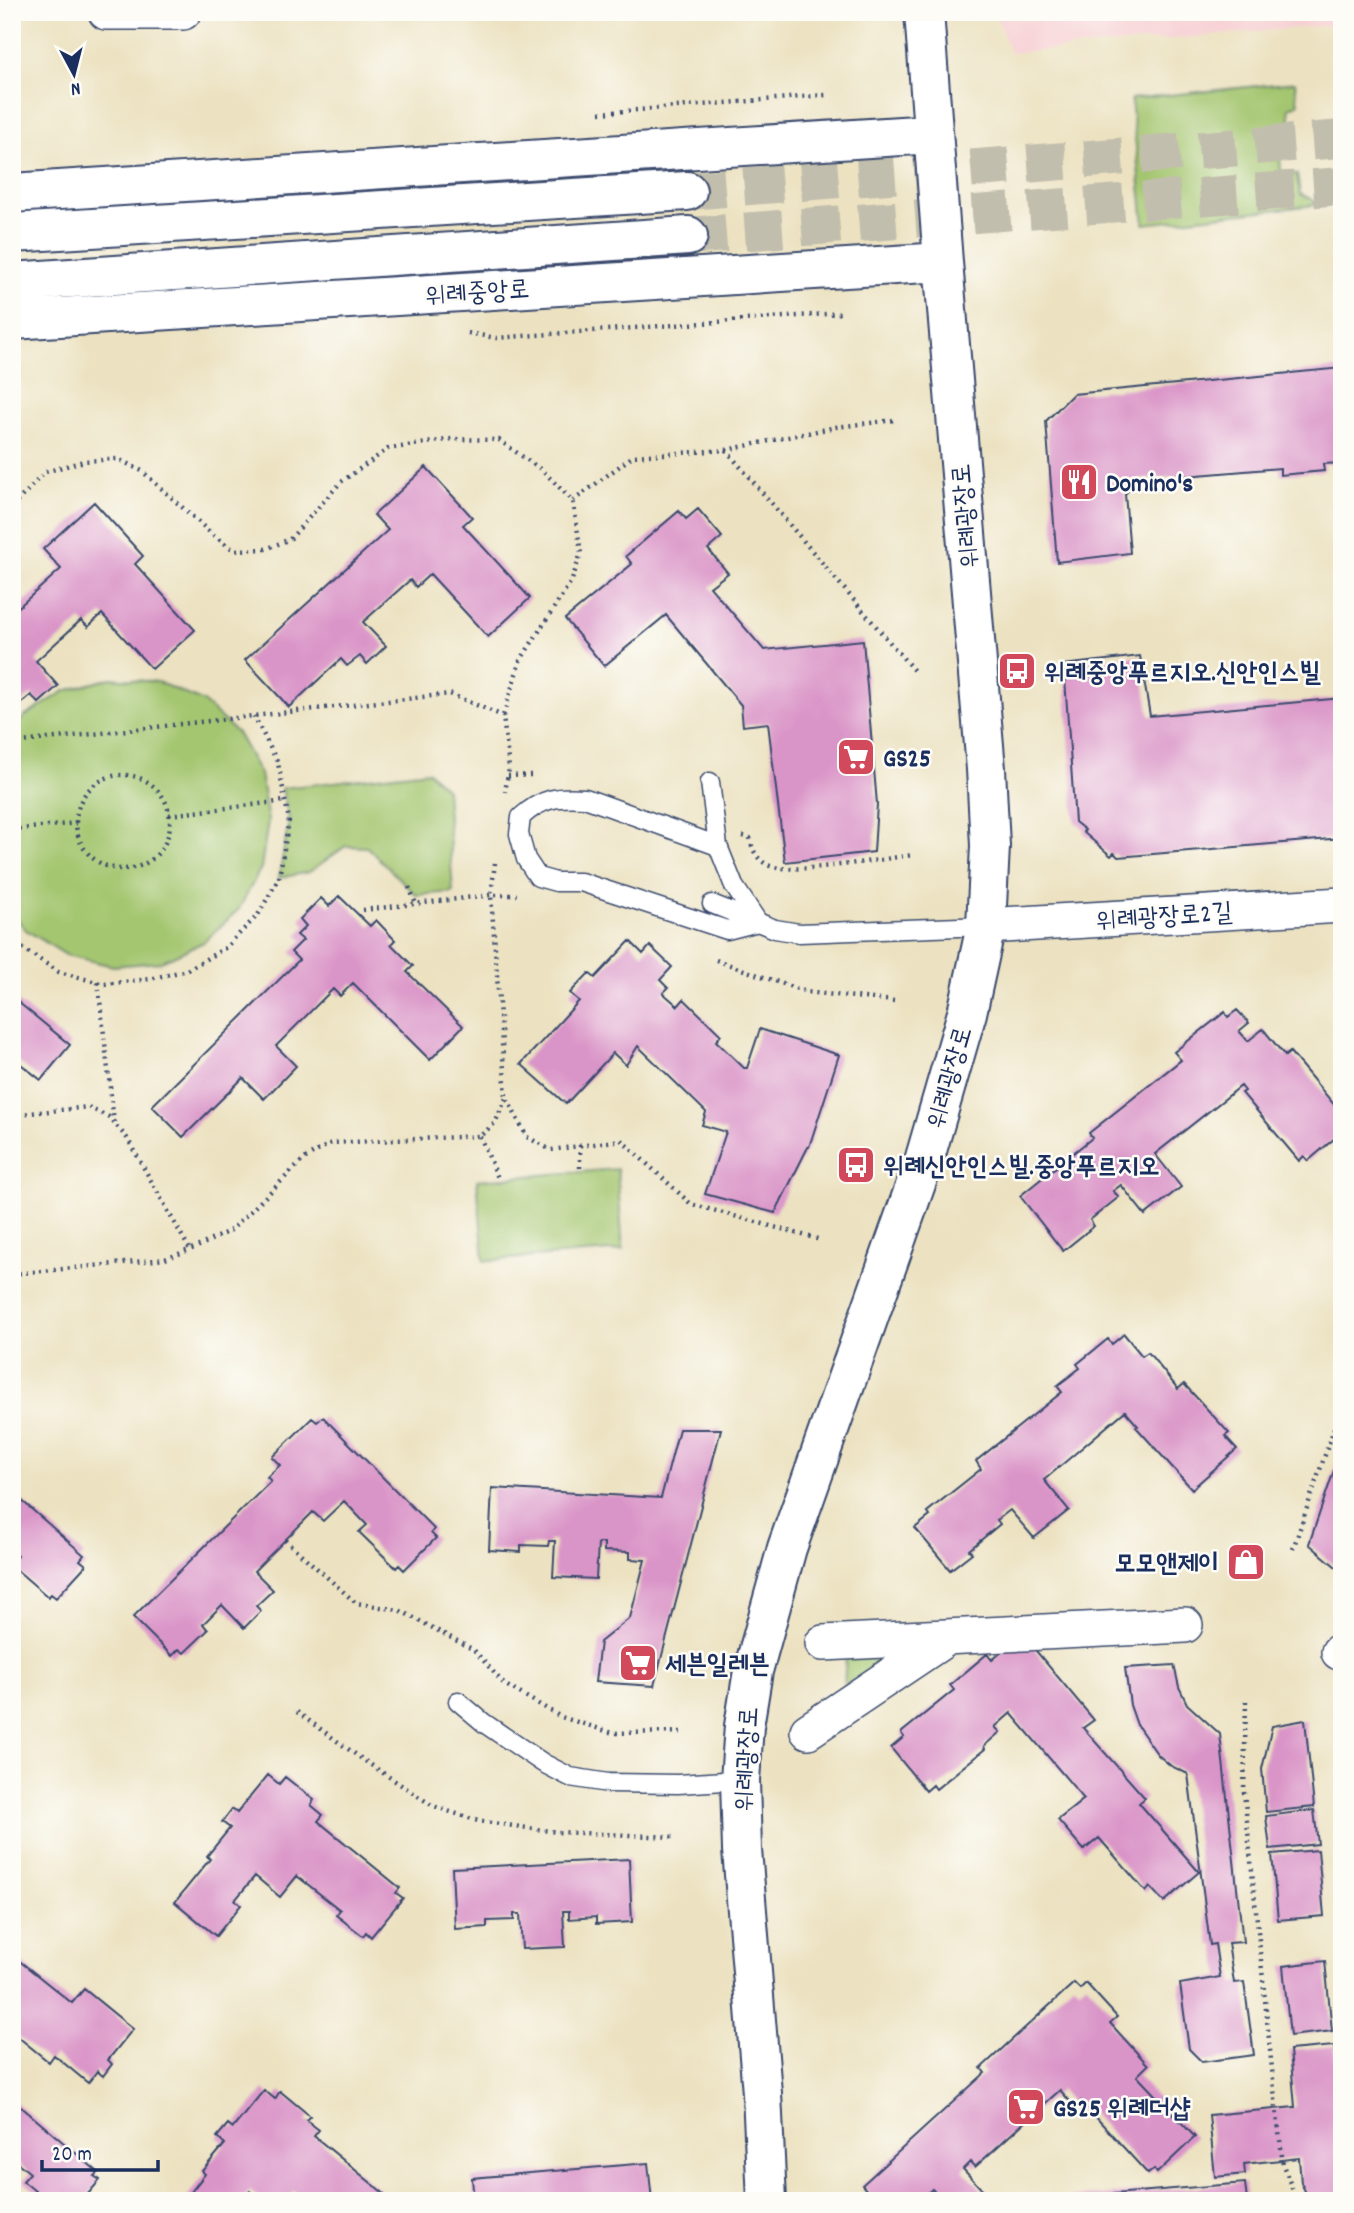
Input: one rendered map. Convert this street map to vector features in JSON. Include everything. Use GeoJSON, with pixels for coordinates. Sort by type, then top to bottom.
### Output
{"type":"FeatureCollection","features":[{"type":"Feature","properties":{"kind":"main road","name":"위례광장로"},"geometry":{"type":"LineString","coordinates":[[767,2201],[762,2093],[742,1850],[740,1780],[744,1726],[753,1671],[787,1548],[924,1161],[967,1013],[986,926],[989,846],[986,769],[924,12]]}},
{"type":"Feature","properties":{"kind":"main road"},"geometry":{"type":"LineString","coordinates":[[12,193],[933,134]]}},
{"type":"Feature","properties":{"kind":"main road"},"geometry":{"type":"LineString","coordinates":[[12,233],[687,191]]}},
{"type":"Feature","properties":{"kind":"main road","name":"위례중앙로"},"geometry":{"type":"LineString","coordinates":[[12,282],[688,236]]}},
{"type":"Feature","properties":{"kind":"main road","name":"위례중앙로"},"geometry":{"type":"LineString","coordinates":[[12,320],[943,262]]}},
{"type":"Feature","properties":{"kind":"street"},"geometry":{"type":"LineString","coordinates":[[106,12],[183,12]]}},
{"type":"Feature","properties":{"kind":"street","name":"위례광장로2길"},"geometry":{"type":"LineString","coordinates":[[986,926],[1342,905]]}},
{"type":"Feature","properties":{"kind":"street"},"geometry":{"type":"LineString","coordinates":[[823,1643],[1185,1625]]}},
{"type":"Feature","properties":{"kind":"street"},"geometry":{"type":"LineString","coordinates":[[808,1731],[948,1637]]}},
{"type":"Feature","properties":{"kind":"lane"},"geometry":{"type":"LineString","coordinates":[[710,782],[717,837],[734,886],[758,922]]}},
{"type":"Feature","properties":{"kind":"lane"},"geometry":{"type":"LineString","coordinates":[[717,837],[585,798],[563,796],[536,804],[521,817],[519,834],[526,859],[538,877],[582,882],[727,930],[758,922]]}},
{"type":"Feature","properties":{"kind":"lane"},"geometry":{"type":"LineString","coordinates":[[712,904],[775,929],[799,933],[986,926]]}},
{"type":"Feature","properties":{"kind":"lane"},"geometry":{"type":"LineString","coordinates":[[458,1701],[484,1723],[543,1763],[570,1777],[620,1783],[678,1784],[740,1780]]}},
{"type":"Feature","properties":{"kind":"path"},"geometry":{"type":"LineString","coordinates":[[573,501],[633,456],[726,450],[836,427],[895,419]]}},
{"type":"Feature","properties":{"kind":"path"},"geometry":{"type":"LineString","coordinates":[[12,507],[46,472],[84,461],[118,458],[142,471],[213,535],[234,550],[265,549],[290,539],[341,482],[388,449],[452,439],[499,440],[543,471],[573,501],[581,553],[572,580],[520,661],[503,716],[509,768],[504,802]]}},
{"type":"Feature","properties":{"kind":"path"},"geometry":{"type":"LineString","coordinates":[[726,450],[915,672]]}},
{"type":"Feature","properties":{"kind":"path"},"geometry":{"type":"LineString","coordinates":[[12,743],[450,694],[503,716]]}},
{"type":"Feature","properties":{"kind":"path"},"geometry":{"type":"LineString","coordinates":[[12,939],[59,972],[104,984],[150,979],[187,970],[225,948],[258,915],[280,875],[289,820],[278,763],[254,716]]}},
{"type":"Feature","properties":{"kind":"path"},"geometry":{"type":"LineString","coordinates":[[121,775],[136,777],[162,794],[169,815],[167,840],[158,854],[131,869],[116,869],[101,864],[89,855],[80,842],[76,822],[82,798],[93,786],[106,778],[121,775]]}},
{"type":"Feature","properties":{"kind":"path"},"geometry":{"type":"LineString","coordinates":[[169,815],[285,801]]}},
{"type":"Feature","properties":{"kind":"path"},"geometry":{"type":"LineString","coordinates":[[12,830],[76,822]]}},
{"type":"Feature","properties":{"kind":"path"},"geometry":{"type":"LineString","coordinates":[[717,837],[751,838],[752,850],[767,865],[780,869],[913,855]]}},
{"type":"Feature","properties":{"kind":"path"},"geometry":{"type":"LineString","coordinates":[[496,855],[491,895],[506,1097],[527,1137],[551,1150],[621,1140],[691,1204],[821,1240]]}},
{"type":"Feature","properties":{"kind":"path"},"geometry":{"type":"LineString","coordinates":[[409,887],[416,904]]}},
{"type":"Feature","properties":{"kind":"path"},"geometry":{"type":"LineString","coordinates":[[363,910],[491,895]]}},
{"type":"Feature","properties":{"kind":"path"},"geometry":{"type":"LineString","coordinates":[[98,982],[114,1123]]}},
{"type":"Feature","properties":{"kind":"path"},"geometry":{"type":"LineString","coordinates":[[12,1274],[165,1259],[231,1230],[304,1159],[331,1143],[480,1136],[495,1123],[506,1097]]}},
{"type":"Feature","properties":{"kind":"path"},"geometry":{"type":"LineString","coordinates":[[12,1115],[88,1107],[109,1117],[127,1138],[190,1250]]}},
{"type":"Feature","properties":{"kind":"path"},"geometry":{"type":"LineString","coordinates":[[480,1136],[498,1178]]}},
{"type":"Feature","properties":{"kind":"path"},"geometry":{"type":"LineString","coordinates":[[580,1145],[580,1172]]}},
{"type":"Feature","properties":{"kind":"path"},"geometry":{"type":"LineString","coordinates":[[1293,1549],[1342,1405]]}},
{"type":"Feature","properties":{"kind":"path"},"geometry":{"type":"LineString","coordinates":[[285,1540],[356,1603],[399,1610],[474,1650],[504,1685],[561,1717],[613,1733],[684,1732]]}},
{"type":"Feature","properties":{"kind":"path"},"geometry":{"type":"LineString","coordinates":[[1246,1701],[1244,1792],[1267,2019],[1283,2165],[1297,2201]]}},
{"type":"Feature","properties":{"kind":"path"},"geometry":{"type":"LineString","coordinates":[[297,1712],[433,1806],[478,1821],[557,1832],[675,1837]]}},
{"type":"Feature","properties":{"kind":"shaded area"},"geometry":{"type":"Polygon","coordinates":[[[995,12],[1342,12],[1342,24],[1010,53],[995,12]]]}},
{"type":"Feature","properties":{"kind":"green space"},"geometry":{"type":"Polygon","coordinates":[[[1295,82],[1298,104],[1289,108],[1291,125],[1278,132],[1281,171],[1297,174],[1300,194],[1315,201],[1315,205],[1144,224],[1131,99],[1295,82]]]}},
{"type":"Feature","properties":{"kind":"green space"},"geometry":{"type":"Polygon","coordinates":[[[111,678],[158,682],[202,701],[237,733],[260,774],[268,821],[261,868],[239,909],[204,942],[160,962],[113,966],[66,955],[26,930],[12,913],[12,732],[24,717],[65,691],[111,678]]]}},
{"type":"Feature","properties":{"kind":"green space"},"geometry":{"type":"Polygon","coordinates":[[[428,771],[446,789],[453,892],[416,895],[367,847],[346,846],[309,872],[279,878],[289,820],[282,788],[428,771]]]}},
{"type":"Feature","properties":{"kind":"green space"},"geometry":{"type":"Polygon","coordinates":[[[617,1169],[623,1250],[484,1261],[477,1180],[617,1169]]]}},
{"type":"Feature","properties":{"kind":"green space"},"geometry":{"type":"Polygon","coordinates":[[[905,1649],[844,1687],[846,1654],[905,1649]]]}},
{"type":"Feature","properties":{"kind":"building"},"geometry":{"type":"Polygon","coordinates":[[[1342,368],[1342,463],[1323,464],[1324,471],[1280,475],[1280,468],[1138,480],[1125,494],[1130,553],[1057,562],[1046,421],[1073,394],[1342,368]]]}},
{"type":"Feature","properties":{"kind":"building"},"geometry":{"type":"Polygon","coordinates":[[[426,467],[472,517],[463,525],[530,598],[488,637],[430,574],[416,587],[410,580],[363,622],[386,646],[367,664],[360,656],[347,666],[341,659],[289,707],[245,660],[388,530],[374,515],[426,467]]]}},
{"type":"Feature","properties":{"kind":"building"},"geometry":{"type":"Polygon","coordinates":[[[94,502],[143,556],[135,564],[195,630],[152,669],[102,614],[88,627],[81,620],[36,661],[58,686],[39,703],[31,695],[19,705],[12,698],[12,613],[61,569],[43,549],[94,502]]]}},
{"type":"Feature","properties":{"kind":"building"},"geometry":{"type":"Polygon","coordinates":[[[698,509],[722,537],[708,549],[728,573],[710,587],[764,650],[863,640],[877,804],[874,852],[785,862],[768,723],[743,726],[741,705],[666,615],[604,666],[565,619],[632,564],[626,556],[679,511],[686,519],[698,509]]]}},
{"type":"Feature","properties":{"kind":"building"},"geometry":{"type":"Polygon","coordinates":[[[1140,656],[1150,716],[1342,698],[1342,838],[1118,857],[1114,853],[1111,856],[1083,832],[1085,830],[1075,822],[1064,665],[1140,656]]]}},
{"type":"Feature","properties":{"kind":"building"},"geometry":{"type":"Polygon","coordinates":[[[339,896],[370,926],[376,920],[395,940],[391,944],[413,966],[407,972],[463,1026],[430,1060],[353,983],[340,996],[333,989],[276,1046],[296,1066],[264,1099],[243,1078],[183,1137],[152,1106],[299,960],[291,952],[303,940],[297,935],[306,926],[300,919],[321,898],[329,906],[339,896]]]}},
{"type":"Feature","properties":{"kind":"building"},"geometry":{"type":"Polygon","coordinates":[[[630,941],[643,954],[650,946],[672,967],[660,980],[668,988],[663,993],[678,1006],[684,999],[721,1035],[716,1041],[744,1068],[747,1068],[760,1029],[839,1055],[809,1147],[775,1213],[705,1194],[726,1132],[702,1125],[706,1112],[638,1046],[626,1065],[613,1053],[566,1104],[521,1064],[579,1001],[570,993],[589,973],[595,978],[630,941]]]}},
{"type":"Feature","properties":{"kind":"building"},"geometry":{"type":"Polygon","coordinates":[[[12,997],[70,1045],[41,1080],[12,1057],[12,997]]]}},
{"type":"Feature","properties":{"kind":"building"},"geometry":{"type":"Polygon","coordinates":[[[1237,1010],[1249,1023],[1239,1031],[1248,1041],[1263,1029],[1285,1056],[1290,1052],[1342,1114],[1342,1132],[1308,1161],[1304,1156],[1299,1161],[1242,1093],[1245,1091],[1241,1086],[1155,1154],[1181,1187],[1145,1215],[1121,1185],[1113,1191],[1119,1197],[1090,1220],[1094,1226],[1063,1251],[1020,1196],[1092,1138],[1089,1133],[1181,1060],[1174,1052],[1225,1012],[1228,1017],[1237,1010]]]}},
{"type":"Feature","properties":{"kind":"building"},"geometry":{"type":"Polygon","coordinates":[[[1124,1334],[1142,1356],[1148,1352],[1178,1389],[1184,1384],[1229,1433],[1225,1436],[1237,1449],[1192,1489],[1125,1411],[1044,1480],[1069,1510],[1034,1538],[1010,1510],[997,1520],[1000,1524],[969,1550],[972,1553],[950,1570],[915,1528],[930,1516],[927,1512],[981,1469],[976,1461],[1062,1392],[1057,1386],[1080,1368],[1077,1364],[1108,1339],[1112,1344],[1124,1334]]]}},
{"type":"Feature","properties":{"kind":"building"},"geometry":{"type":"Polygon","coordinates":[[[323,1417],[434,1529],[431,1533],[436,1538],[404,1570],[399,1565],[396,1568],[359,1532],[367,1525],[344,1501],[323,1521],[313,1512],[254,1571],[273,1590],[256,1606],[261,1611],[244,1628],[222,1605],[203,1624],[208,1630],[184,1653],[179,1649],[172,1656],[133,1617],[271,1481],[267,1477],[280,1465],[272,1457],[312,1418],[317,1422],[323,1417]]]}},
{"type":"Feature","properties":{"kind":"building"},"geometry":{"type":"Polygon","coordinates":[[[679,1429],[721,1429],[654,1686],[595,1682],[600,1642],[630,1618],[645,1560],[630,1559],[630,1552],[604,1551],[604,1543],[598,1543],[596,1579],[553,1577],[555,1541],[549,1541],[548,1546],[521,1545],[521,1552],[489,1550],[492,1488],[661,1498],[679,1429]]]}},
{"type":"Feature","properties":{"kind":"building"},"geometry":{"type":"Polygon","coordinates":[[[1342,1447],[1342,1572],[1309,1544],[1342,1447]]]}},
{"type":"Feature","properties":{"kind":"building"},"geometry":{"type":"Polygon","coordinates":[[[12,1492],[84,1555],[80,1560],[86,1565],[56,1598],[51,1594],[48,1597],[12,1566],[12,1561],[17,1556],[12,1551],[12,1492]]]}},
{"type":"Feature","properties":{"kind":"building"},"geometry":{"type":"Polygon","coordinates":[[[1018,1639],[1032,1646],[1094,1720],[1083,1728],[1145,1798],[1139,1803],[1199,1872],[1164,1902],[1150,1887],[1146,1892],[1099,1838],[1084,1850],[1058,1820],[1084,1799],[1011,1713],[995,1727],[1000,1732],[984,1746],[985,1749],[936,1789],[933,1785],[926,1791],[891,1748],[904,1737],[901,1733],[954,1690],[950,1685],[987,1654],[992,1660],[1018,1639]]]}},
{"type":"Feature","properties":{"kind":"building"},"geometry":{"type":"Polygon","coordinates":[[[1174,1665],[1179,1687],[1187,1704],[1220,1734],[1243,1942],[1228,1943],[1234,1983],[1244,1982],[1254,2055],[1202,2062],[1189,2049],[1180,1984],[1220,1977],[1215,1944],[1210,1945],[1188,1774],[1171,1766],[1158,1755],[1137,1725],[1130,1705],[1125,1668],[1174,1665]]]}},
{"type":"Feature","properties":{"kind":"building"},"geometry":{"type":"Polygon","coordinates":[[[1305,1720],[1314,1807],[1266,1812],[1262,1769],[1272,1726],[1305,1720]]]}},
{"type":"Feature","properties":{"kind":"building"},"geometry":{"type":"Polygon","coordinates":[[[268,1775],[279,1784],[285,1777],[314,1800],[311,1805],[323,1815],[318,1821],[400,1888],[396,1893],[403,1898],[371,1937],[366,1932],[363,1936],[336,1915],[340,1910],[297,1876],[280,1897],[255,1876],[235,1900],[241,1905],[216,1936],[175,1902],[210,1859],[207,1856],[230,1828],[222,1822],[232,1809],[237,1813],[268,1775]]]}},
{"type":"Feature","properties":{"kind":"building"},"geometry":{"type":"Polygon","coordinates":[[[1314,1810],[1318,1844],[1270,1849],[1266,1816],[1314,1810]]]}},
{"type":"Feature","properties":{"kind":"building"},"geometry":{"type":"Polygon","coordinates":[[[1318,1850],[1324,1916],[1278,1920],[1272,1854],[1318,1850]]]}},
{"type":"Feature","properties":{"kind":"building"},"geometry":{"type":"Polygon","coordinates":[[[629,1859],[632,1922],[596,1924],[596,1917],[569,1919],[569,1911],[563,1911],[565,1947],[522,1949],[520,1914],[514,1914],[514,1920],[487,1921],[487,1927],[455,1929],[452,1868],[629,1859]]]}},
{"type":"Feature","properties":{"kind":"building"},"geometry":{"type":"Polygon","coordinates":[[[12,1955],[72,2003],[84,1989],[133,2029],[108,2060],[112,2064],[103,2076],[97,2071],[88,2083],[54,2055],[49,2062],[12,2032],[12,1955]]]}},
{"type":"Feature","properties":{"kind":"building"},"geometry":{"type":"Polygon","coordinates":[[[1325,1961],[1332,2031],[1290,2036],[1283,1966],[1325,1961]]]}},
{"type":"Feature","properties":{"kind":"building"},"geometry":{"type":"Polygon","coordinates":[[[1074,1983],[1080,1989],[1086,1983],[1117,2017],[1110,2023],[1148,2065],[1137,2076],[1195,2137],[1157,2173],[1154,2169],[1148,2174],[1081,2101],[1075,2107],[1060,2090],[975,2167],[970,2162],[963,2169],[986,2194],[978,2201],[943,2201],[932,2189],[920,2201],[868,2201],[872,2197],[862,2185],[985,2073],[981,2068],[1074,1983]]]}},
{"type":"Feature","properties":{"kind":"building"},"geometry":{"type":"Polygon","coordinates":[[[1334,2046],[1342,2114],[1342,2201],[1310,2201],[1301,2183],[1299,2158],[1244,2164],[1245,2174],[1215,2177],[1209,2115],[1295,2107],[1290,2050],[1334,2046]]]}},
{"type":"Feature","properties":{"kind":"building"},"geometry":{"type":"Polygon","coordinates":[[[264,2090],[275,2099],[280,2091],[310,2116],[306,2120],[319,2130],[314,2136],[393,2201],[305,2201],[293,2191],[285,2201],[262,2201],[250,2191],[242,2201],[184,2201],[205,2174],[202,2171],[225,2144],[217,2137],[228,2124],[233,2128],[264,2090]]]}},
{"type":"Feature","properties":{"kind":"building"},"geometry":{"type":"Polygon","coordinates":[[[12,2099],[98,2172],[94,2176],[100,2180],[82,2201],[47,2201],[23,2181],[30,2173],[12,2158],[12,2099]]]}},
{"type":"Feature","properties":{"kind":"building"},"geometry":{"type":"Polygon","coordinates":[[[648,2163],[652,2201],[474,2201],[472,2178],[648,2163]]]}},
{"type":"Feature","properties":{"kind":"building"},"geometry":{"type":"Polygon","coordinates":[[[1245,2183],[1247,2201],[1054,2201],[1054,2199],[1245,2183]]]}},
{"type":"Feature","properties":{"kind":"tunnel"},"geometry":{"type":"LineString","coordinates":[[687,191],[1342,139]]}},
{"type":"Feature","properties":{"kind":"tunnel"},"geometry":{"type":"LineString","coordinates":[[688,236],[1342,186]]}},
{"type":"Feature","properties":{"kind":"place","name":"Domino's"},"geometry":{"type":"Point","coordinates":[1079,482]}},
{"type":"Feature","properties":{"kind":"place","name":"위례중앙푸르지오.신안인스빌"},"geometry":{"type":"Point","coordinates":[1017,671]}},
{"type":"Feature","properties":{"kind":"place","name":"GS25"},"geometry":{"type":"Point","coordinates":[856,757]}},
{"type":"Feature","properties":{"kind":"place","name":"위례신안인스빌.중앙푸르지오"},"geometry":{"type":"Point","coordinates":[856,1165]}},
{"type":"Feature","properties":{"kind":"place","name":"모모앤제이"},"geometry":{"type":"Point","coordinates":[1246,1562]}},
{"type":"Feature","properties":{"kind":"place","name":"세븐일레븐"},"geometry":{"type":"Point","coordinates":[638,1663]}},
{"type":"Feature","properties":{"kind":"place","name":"GS25 위례더샵"},"geometry":{"type":"Point","coordinates":[1026,2107]}}]}
